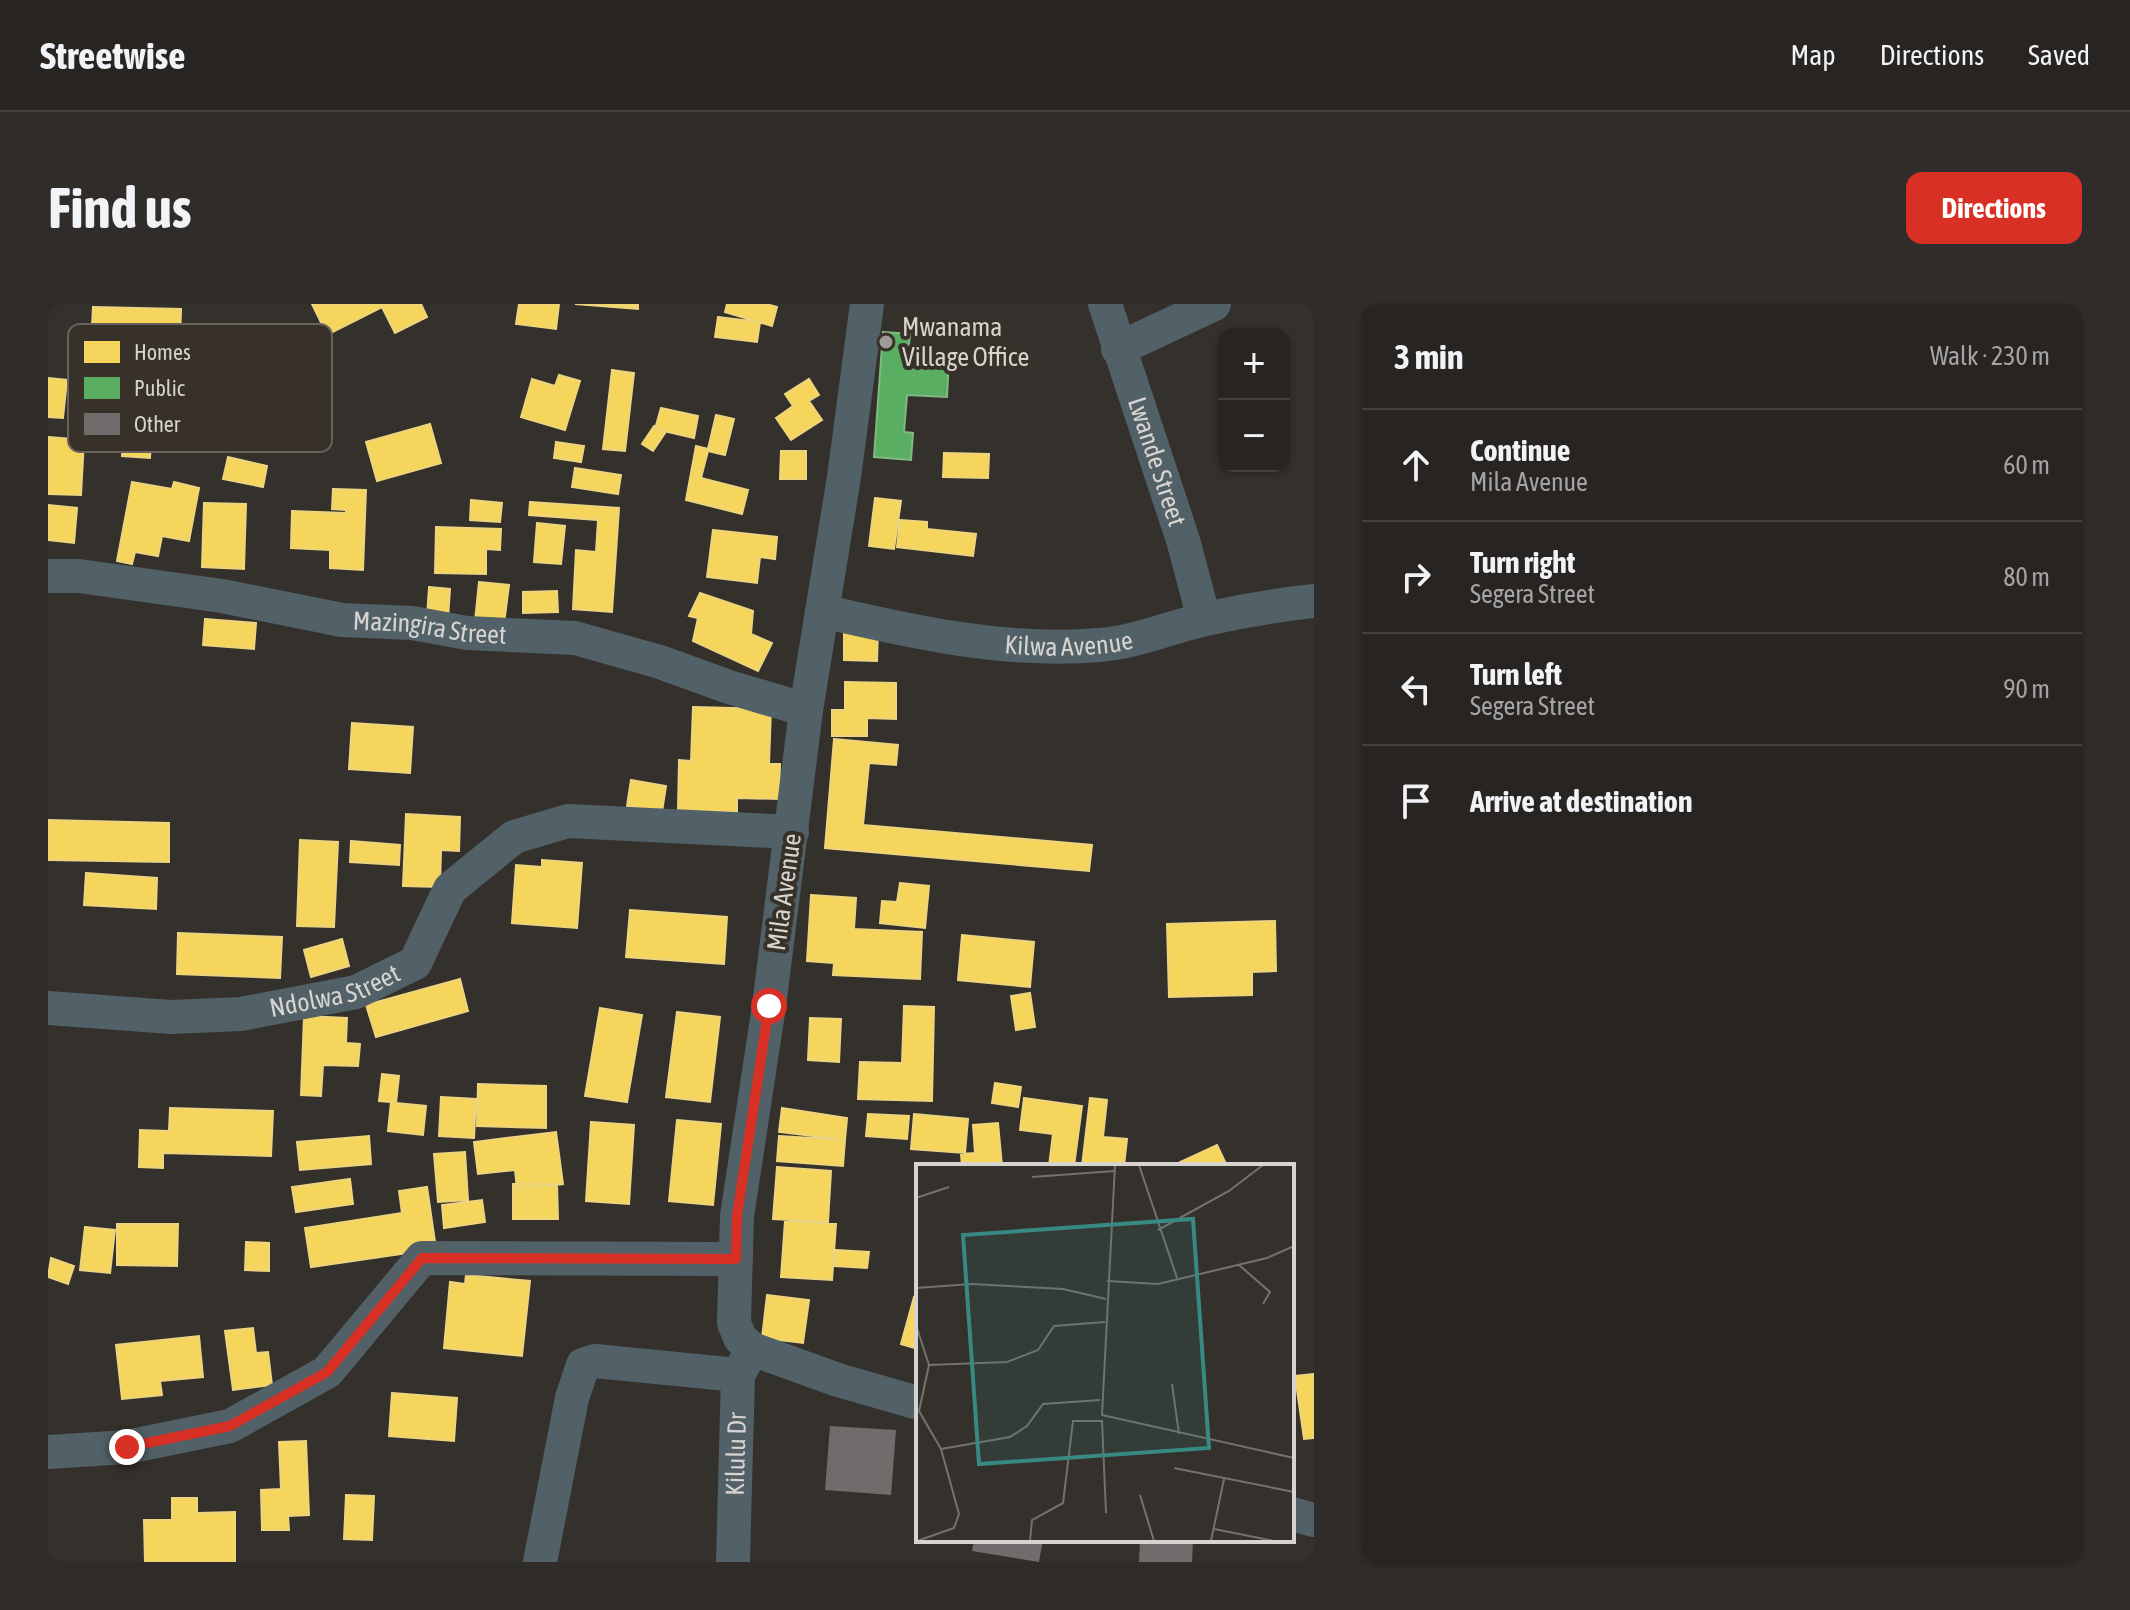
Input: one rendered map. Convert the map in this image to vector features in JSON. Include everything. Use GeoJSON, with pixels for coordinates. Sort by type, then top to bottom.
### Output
{"type":"FeatureCollection","features":[{"type":"Feature","properties":{"kind":"street","name":"Mila Avenue"},"geometry":{"type":"LineString","coordinates":[[745,1362],[734,1323],[737,1216],[792,832],[806,710],[867,304]]}},
{"type":"Feature","properties":{"kind":"street","name":"Lwande Street"},"geometry":{"type":"LineString","coordinates":[[1105,304],[1183,540],[1204,619]]}},
{"type":"Feature","properties":{"kind":"street"},"geometry":{"type":"LineString","coordinates":[[1118,349],[1214,304]]}},
{"type":"Feature","properties":{"kind":"street","name":"Mazingira Street"},"geometry":{"type":"LineString","coordinates":[[48,576],[79,576],[222,596],[342,620],[412,623],[467,633],[575,638],[806,710]]}},
{"type":"Feature","properties":{"kind":"street","name":"Kilwa Avenue"},"geometry":{"type":"LineString","coordinates":[[822,611],[966,640],[1054,647],[1138,639],[1204,619],[1314,601]]}},
{"type":"Feature","properties":{"kind":"street","name":"Ndolwa Street"},"geometry":{"type":"LineString","coordinates":[[48,1008],[185,1017],[241,1014],[356,992],[415,963],[450,889],[514,837],[568,821],[792,832]]}},
{"type":"Feature","properties":{"kind":"street"},"geometry":{"type":"LineString","coordinates":[[48,1452],[127,1447],[230,1426],[327,1372],[422,1258],[736,1259]]}},
{"type":"Feature","properties":{"kind":"street"},"geometry":{"type":"LineString","coordinates":[[540,1562],[572,1398],[583,1365],[595,1361],[745,1362],[838,1380],[916,1402]]}},
{"type":"Feature","properties":{"kind":"street","name":"Kilulu Dr"},"geometry":{"type":"LineString","coordinates":[[733,1562],[745,1362]]}},
{"type":"Feature","properties":{"kind":"street"},"geometry":{"type":"LineString","coordinates":[[1294,1515],[1314,1520]]}},
{"type":"Feature","properties":{"kind":"building: Homes"},"geometry":{"type":"Polygon","coordinates":[[[312,304],[421,304],[427,317],[395,333],[382,307],[332,332],[332,324],[322,324],[312,304]]]}},
{"type":"Feature","properties":{"kind":"building: Homes"},"geometry":{"type":"Polygon","coordinates":[[[519,304],[559,304],[556,329],[516,324],[519,304]]]}},
{"type":"Feature","properties":{"kind":"building: Homes"},"geometry":{"type":"Polygon","coordinates":[[[575,304],[638,304],[638,309],[575,304]]]}},
{"type":"Feature","properties":{"kind":"building: Homes"},"geometry":{"type":"Polygon","coordinates":[[[727,304],[777,307],[772,326],[725,312],[727,304]]]}},
{"type":"Feature","properties":{"kind":"building: Homes"},"geometry":{"type":"Polygon","coordinates":[[[93,307],[181,309],[181,324],[92,324],[93,307]]]}},
{"type":"Feature","properties":{"kind":"building: Homes"},"geometry":{"type":"Polygon","coordinates":[[[718,317],[760,322],[757,342],[715,337],[718,317]]]}},
{"type":"Feature","properties":{"kind":"building: Homes"},"geometry":{"type":"Polygon","coordinates":[[[612,370],[634,373],[625,451],[603,449],[612,370]]]}},
{"type":"Feature","properties":{"kind":"building: Homes"},"geometry":{"type":"Polygon","coordinates":[[[559,375],[580,381],[565,430],[521,417],[532,379],[555,386],[559,375]]]}},
{"type":"Feature","properties":{"kind":"building: Homes"},"geometry":{"type":"Polygon","coordinates":[[[48,378],[67,380],[63,418],[48,417],[48,378]]]}},
{"type":"Feature","properties":{"kind":"building: Homes"},"geometry":{"type":"Polygon","coordinates":[[[809,379],[819,395],[809,401],[822,420],[791,440],[776,418],[793,406],[785,394],[809,379]]]}},
{"type":"Feature","properties":{"kind":"building: Homes"},"geometry":{"type":"Polygon","coordinates":[[[661,408],[698,416],[694,438],[655,429],[661,408]]]}},
{"type":"Feature","properties":{"kind":"building: Homes"},"geometry":{"type":"Polygon","coordinates":[[[716,415],[734,419],[725,455],[708,451],[701,478],[748,490],[742,514],[686,500],[696,446],[708,449],[716,415]]]}},
{"type":"Feature","properties":{"kind":"building: Homes"},"geometry":{"type":"Polygon","coordinates":[[[430,424],[441,463],[377,481],[366,442],[430,424]]]}},
{"type":"Feature","properties":{"kind":"building: Homes"},"geometry":{"type":"Polygon","coordinates":[[[654,426],[665,433],[653,451],[642,444],[654,426]]]}},
{"type":"Feature","properties":{"kind":"building: Homes"},"geometry":{"type":"Polygon","coordinates":[[[48,437],[68,439],[68,452],[83,452],[81,495],[48,494],[48,437]]]}},
{"type":"Feature","properties":{"kind":"building: Homes"},"geometry":{"type":"Polygon","coordinates":[[[556,442],[584,446],[581,462],[554,458],[556,442]]]}},
{"type":"Feature","properties":{"kind":"building: Homes"},"geometry":{"type":"Polygon","coordinates":[[[781,451],[806,451],[806,479],[780,479],[781,451]]]}},
{"type":"Feature","properties":{"kind":"building: Homes"},"geometry":{"type":"Polygon","coordinates":[[[122,452],[150,452],[150,458],[122,456],[122,452]]]}},
{"type":"Feature","properties":{"kind":"building: Homes"},"geometry":{"type":"Polygon","coordinates":[[[944,453],[989,454],[988,478],[943,477],[944,453]]]}},
{"type":"Feature","properties":{"kind":"building: Homes"},"geometry":{"type":"Polygon","coordinates":[[[228,457],[267,466],[263,487],[223,479],[228,457]]]}},
{"type":"Feature","properties":{"kind":"building: Homes"},"geometry":{"type":"Polygon","coordinates":[[[575,468],[621,475],[618,494],[572,487],[575,468]]]}},
{"type":"Feature","properties":{"kind":"building: Homes"},"geometry":{"type":"Polygon","coordinates":[[[132,482],[172,489],[174,482],[199,488],[189,541],[162,536],[158,556],[135,552],[132,564],[117,561],[132,482]]]}},
{"type":"Feature","properties":{"kind":"building: Homes"},"geometry":{"type":"Polygon","coordinates":[[[333,489],[366,490],[363,570],[330,568],[330,550],[291,548],[292,511],[346,513],[346,510],[332,509],[333,489]]]}},
{"type":"Feature","properties":{"kind":"building: Homes"},"geometry":{"type":"Polygon","coordinates":[[[875,498],[901,501],[894,549],[869,546],[875,498]]]}},
{"type":"Feature","properties":{"kind":"building: Homes"},"geometry":{"type":"Polygon","coordinates":[[[471,500],[502,503],[500,522],[470,520],[471,500]]]}},
{"type":"Feature","properties":{"kind":"building: Homes"},"geometry":{"type":"Polygon","coordinates":[[[530,502],[619,508],[612,612],[573,609],[576,550],[596,552],[598,520],[529,515],[530,502]]]}},
{"type":"Feature","properties":{"kind":"building: Homes"},"geometry":{"type":"Polygon","coordinates":[[[204,503],[246,504],[244,569],[202,567],[204,503]]]}},
{"type":"Feature","properties":{"kind":"building: Homes"},"geometry":{"type":"Polygon","coordinates":[[[48,505],[77,508],[74,543],[48,540],[48,505]]]}},
{"type":"Feature","properties":{"kind":"building: Homes"},"geometry":{"type":"Polygon","coordinates":[[[900,520],[927,522],[927,529],[976,534],[973,556],[897,547],[900,520]]]}},
{"type":"Feature","properties":{"kind":"building: Homes"},"geometry":{"type":"Polygon","coordinates":[[[537,523],[565,526],[561,564],[534,562],[537,523]]]}},
{"type":"Feature","properties":{"kind":"building: Homes"},"geometry":{"type":"Polygon","coordinates":[[[436,527],[501,529],[500,550],[486,549],[486,574],[435,573],[436,527]]]}},
{"type":"Feature","properties":{"kind":"building: Homes"},"geometry":{"type":"Polygon","coordinates":[[[713,530],[777,537],[775,559],[760,557],[757,583],[707,577],[713,530]]]}},
{"type":"Feature","properties":{"kind":"building: Homes"},"geometry":{"type":"Polygon","coordinates":[[[479,582],[509,585],[504,624],[475,621],[479,582]]]}},
{"type":"Feature","properties":{"kind":"building: Homes"},"geometry":{"type":"Polygon","coordinates":[[[429,587],[450,589],[448,618],[427,617],[429,587]]]}},
{"type":"Feature","properties":{"kind":"building: Homes"},"geometry":{"type":"Polygon","coordinates":[[[557,591],[558,612],[523,613],[523,592],[557,591]]]}},
{"type":"Feature","properties":{"kind":"building: Homes"},"geometry":{"type":"Polygon","coordinates":[[[700,593],[753,611],[751,634],[772,643],[758,671],[693,641],[698,618],[689,616],[700,593]]]}},
{"type":"Feature","properties":{"kind":"building: Homes"},"geometry":{"type":"Polygon","coordinates":[[[205,619],[256,623],[254,649],[203,645],[205,619]]]}},
{"type":"Feature","properties":{"kind":"building: Homes"},"geometry":{"type":"Polygon","coordinates":[[[844,630],[878,630],[877,661],[844,660],[844,630]]]}},
{"type":"Feature","properties":{"kind":"building: Homes"},"geometry":{"type":"Polygon","coordinates":[[[845,682],[896,683],[896,719],[867,718],[867,736],[832,736],[832,710],[845,710],[845,682]]]}},
{"type":"Feature","properties":{"kind":"building: Homes"},"geometry":{"type":"Polygon","coordinates":[[[693,707],[771,709],[769,764],[780,764],[779,799],[737,798],[737,812],[678,810],[679,760],[691,761],[693,707]]]}},
{"type":"Feature","properties":{"kind":"building: Homes"},"geometry":{"type":"Polygon","coordinates":[[[352,723],[413,727],[410,773],[349,769],[352,723]]]}},
{"type":"Feature","properties":{"kind":"building: Homes"},"geometry":{"type":"Polygon","coordinates":[[[834,739],[898,745],[896,765],[869,763],[863,825],[1092,845],[1089,871],[825,848],[834,739]]]}},
{"type":"Feature","properties":{"kind":"building: Homes"},"geometry":{"type":"Polygon","coordinates":[[[631,780],[666,786],[662,812],[627,806],[631,780]]]}},
{"type":"Feature","properties":{"kind":"building: Homes"},"geometry":{"type":"Polygon","coordinates":[[[406,814],[460,817],[459,851],[441,850],[440,887],[403,886],[406,814]]]}},
{"type":"Feature","properties":{"kind":"building: Homes"},"geometry":{"type":"Polygon","coordinates":[[[48,820],[169,823],[169,862],[48,860],[48,820]]]}},
{"type":"Feature","properties":{"kind":"building: Homes"},"geometry":{"type":"Polygon","coordinates":[[[300,840],[338,842],[334,927],[297,926],[300,840]]]}},
{"type":"Feature","properties":{"kind":"building: Homes"},"geometry":{"type":"Polygon","coordinates":[[[351,841],[400,845],[399,865],[350,862],[351,841]]]}},
{"type":"Feature","properties":{"kind":"building: Homes"},"geometry":{"type":"Polygon","coordinates":[[[542,860],[582,863],[577,928],[512,923],[516,865],[542,867],[542,860]]]}},
{"type":"Feature","properties":{"kind":"building: Homes"},"geometry":{"type":"Polygon","coordinates":[[[86,873],[157,878],[156,909],[84,905],[86,873]]]}},
{"type":"Feature","properties":{"kind":"building: Homes"},"geometry":{"type":"Polygon","coordinates":[[[900,883],[929,886],[925,928],[880,923],[882,901],[897,902],[900,883]]]}},
{"type":"Feature","properties":{"kind":"building: Homes"},"geometry":{"type":"Polygon","coordinates":[[[811,895],[856,898],[854,929],[922,932],[920,979],[833,975],[834,963],[807,961],[811,895]]]}},
{"type":"Feature","properties":{"kind":"building: Homes"},"geometry":{"type":"Polygon","coordinates":[[[630,910],[727,917],[724,964],[626,957],[630,910]]]}},
{"type":"Feature","properties":{"kind":"building: Homes"},"geometry":{"type":"Polygon","coordinates":[[[1275,921],[1276,971],[1252,972],[1252,995],[1169,997],[1167,924],[1275,921]]]}},
{"type":"Feature","properties":{"kind":"building: Homes"},"geometry":{"type":"Polygon","coordinates":[[[178,933],[282,937],[280,978],[177,974],[178,933]]]}},
{"type":"Feature","properties":{"kind":"building: Homes"},"geometry":{"type":"Polygon","coordinates":[[[962,935],[1034,942],[1030,987],[958,980],[962,935]]]}},
{"type":"Feature","properties":{"kind":"building: Homes"},"geometry":{"type":"Polygon","coordinates":[[[342,939],[349,966],[311,977],[304,950],[342,939]]]}},
{"type":"Feature","properties":{"kind":"building: Homes"},"geometry":{"type":"Polygon","coordinates":[[[460,979],[468,1011],[376,1037],[366,1005],[460,979]]]}},
{"type":"Feature","properties":{"kind":"building: Homes"},"geometry":{"type":"Polygon","coordinates":[[[1030,993],[1035,1027],[1016,1030],[1011,996],[1030,993]]]}},
{"type":"Feature","properties":{"kind":"building: Homes"},"geometry":{"type":"Polygon","coordinates":[[[904,1006],[934,1007],[932,1101],[858,1099],[860,1062],[902,1063],[904,1006]]]}},
{"type":"Feature","properties":{"kind":"building: Homes"},"geometry":{"type":"Polygon","coordinates":[[[600,1008],[642,1015],[627,1102],[585,1096],[600,1008]]]}},
{"type":"Feature","properties":{"kind":"building: Homes"},"geometry":{"type":"Polygon","coordinates":[[[677,1012],[720,1017],[710,1102],[666,1097],[677,1012]]]}},
{"type":"Feature","properties":{"kind":"building: Homes"},"geometry":{"type":"Polygon","coordinates":[[[304,1016],[347,1018],[346,1043],[360,1044],[358,1066],[323,1065],[321,1096],[301,1095],[304,1016]]]}},
{"type":"Feature","properties":{"kind":"building: Homes"},"geometry":{"type":"Polygon","coordinates":[[[810,1018],[841,1019],[839,1062],[808,1060],[810,1018]]]}},
{"type":"Feature","properties":{"kind":"building: Homes"},"geometry":{"type":"Polygon","coordinates":[[[382,1074],[399,1076],[396,1103],[426,1106],[423,1135],[388,1131],[391,1102],[379,1101],[382,1074]]]}},
{"type":"Feature","properties":{"kind":"building: Homes"},"geometry":{"type":"Polygon","coordinates":[[[995,1083],[1021,1087],[1018,1107],[992,1103],[995,1083]]]}},
{"type":"Feature","properties":{"kind":"building: Homes"},"geometry":{"type":"Polygon","coordinates":[[[478,1084],[546,1086],[546,1128],[477,1126],[478,1084]]]}},
{"type":"Feature","properties":{"kind":"building: Homes"},"geometry":{"type":"Polygon","coordinates":[[[441,1097],[476,1099],[474,1138],[439,1136],[441,1097]]]}},
{"type":"Feature","properties":{"kind":"building: Homes"},"geometry":{"type":"Polygon","coordinates":[[[1024,1098],[1082,1106],[1074,1164],[1049,1164],[1053,1134],[1020,1130],[1024,1098]]]}},
{"type":"Feature","properties":{"kind":"building: Homes"},"geometry":{"type":"Polygon","coordinates":[[[1090,1098],[1107,1100],[1103,1137],[1127,1139],[1124,1164],[1082,1164],[1090,1098]]]}},
{"type":"Feature","properties":{"kind":"building: Homes"},"geometry":{"type":"Polygon","coordinates":[[[170,1108],[273,1111],[271,1156],[163,1153],[163,1168],[139,1167],[140,1130],[169,1131],[170,1108]]]}},
{"type":"Feature","properties":{"kind":"building: Homes"},"geometry":{"type":"Polygon","coordinates":[[[782,1108],[847,1118],[845,1140],[779,1132],[782,1108]]]}},
{"type":"Feature","properties":{"kind":"building: Homes"},"geometry":{"type":"Polygon","coordinates":[[[868,1114],[909,1116],[907,1139],[866,1136],[868,1114]]]}},
{"type":"Feature","properties":{"kind":"building: Homes"},"geometry":{"type":"Polygon","coordinates":[[[914,1114],[968,1119],[965,1153],[911,1149],[914,1114]]]}},
{"type":"Feature","properties":{"kind":"building: Homes"},"geometry":{"type":"Polygon","coordinates":[[[677,1120],[721,1124],[713,1205],[669,1201],[677,1120]]]}},
{"type":"Feature","properties":{"kind":"building: Homes"},"geometry":{"type":"Polygon","coordinates":[[[591,1122],[634,1125],[629,1204],[586,1201],[591,1122]]]}},
{"type":"Feature","properties":{"kind":"building: Homes"},"geometry":{"type":"Polygon","coordinates":[[[998,1123],[1002,1164],[962,1164],[961,1154],[975,1153],[973,1125],[998,1123]]]}},
{"type":"Feature","properties":{"kind":"building: Homes"},"geometry":{"type":"Polygon","coordinates":[[[556,1132],[563,1184],[517,1189],[515,1170],[478,1174],[474,1142],[556,1132]]]}},
{"type":"Feature","properties":{"kind":"building: Homes"},"geometry":{"type":"Polygon","coordinates":[[[369,1136],[371,1164],[300,1170],[297,1142],[369,1136]]]}},
{"type":"Feature","properties":{"kind":"building: Homes"},"geometry":{"type":"Polygon","coordinates":[[[779,1136],[845,1140],[843,1166],[777,1161],[779,1136]]]}},
{"type":"Feature","properties":{"kind":"building: Homes"},"geometry":{"type":"Polygon","coordinates":[[[1217,1145],[1226,1164],[1176,1164],[1217,1145]]]}},
{"type":"Feature","properties":{"kind":"building: Homes"},"geometry":{"type":"Polygon","coordinates":[[[465,1152],[468,1200],[438,1202],[434,1154],[465,1152]]]}},
{"type":"Feature","properties":{"kind":"building: Homes"},"geometry":{"type":"Polygon","coordinates":[[[777,1167],[831,1171],[828,1222],[773,1219],[777,1167]]]}},
{"type":"Feature","properties":{"kind":"building: Homes"},"geometry":{"type":"Polygon","coordinates":[[[350,1179],[353,1204],[296,1212],[292,1187],[350,1179]]]}},
{"type":"Feature","properties":{"kind":"building: Homes"},"geometry":{"type":"Polygon","coordinates":[[[513,1184],[557,1184],[558,1219],[513,1219],[513,1184]]]}},
{"type":"Feature","properties":{"kind":"building: Homes"},"geometry":{"type":"Polygon","coordinates":[[[427,1187],[436,1249],[311,1267],[305,1228],[402,1213],[399,1191],[427,1187]]]}},
{"type":"Feature","properties":{"kind":"building: Homes"},"geometry":{"type":"Polygon","coordinates":[[[482,1200],[485,1222],[444,1228],[442,1205],[482,1200]]]}},
{"type":"Feature","properties":{"kind":"building: Homes"},"geometry":{"type":"Polygon","coordinates":[[[785,1221],[836,1224],[832,1280],[781,1277],[785,1221]]]}},
{"type":"Feature","properties":{"kind":"building: Homes"},"geometry":{"type":"Polygon","coordinates":[[[117,1224],[178,1224],[177,1266],[117,1265],[117,1224]]]}},
{"type":"Feature","properties":{"kind":"building: Homes"},"geometry":{"type":"Polygon","coordinates":[[[85,1227],[115,1230],[110,1273],[80,1270],[85,1227]]]}},
{"type":"Feature","properties":{"kind":"building: Homes"},"geometry":{"type":"Polygon","coordinates":[[[246,1242],[269,1243],[269,1271],[245,1270],[246,1242]]]}},
{"type":"Feature","properties":{"kind":"building: Homes"},"geometry":{"type":"Polygon","coordinates":[[[836,1250],[869,1252],[867,1268],[835,1266],[836,1250]]]}},
{"type":"Feature","properties":{"kind":"building: Homes"},"geometry":{"type":"Polygon","coordinates":[[[51,1258],[74,1266],[68,1284],[48,1277],[51,1258]]]}},
{"type":"Feature","properties":{"kind":"building: Homes"},"geometry":{"type":"Polygon","coordinates":[[[466,1275],[530,1281],[522,1356],[444,1348],[450,1282],[465,1284],[466,1275]]]}},
{"type":"Feature","properties":{"kind":"building: Homes"},"geometry":{"type":"Polygon","coordinates":[[[767,1295],[809,1300],[803,1343],[762,1338],[767,1295]]]}},
{"type":"Feature","properties":{"kind":"building: Homes"},"geometry":{"type":"Polygon","coordinates":[[[914,1297],[916,1298],[916,1348],[901,1344],[914,1297]]]}},
{"type":"Feature","properties":{"kind":"building: Homes"},"geometry":{"type":"Polygon","coordinates":[[[253,1328],[256,1353],[268,1352],[272,1385],[233,1390],[225,1331],[253,1328]]]}},
{"type":"Feature","properties":{"kind":"building: Homes"},"geometry":{"type":"Polygon","coordinates":[[[199,1336],[203,1377],[160,1381],[162,1395],[122,1399],[116,1345],[199,1336]]]}},
{"type":"Feature","properties":{"kind":"building: Homes"},"geometry":{"type":"Polygon","coordinates":[[[1314,1374],[1314,1438],[1304,1439],[1295,1376],[1314,1374]]]}},
{"type":"Feature","properties":{"kind":"building: Homes"},"geometry":{"type":"Polygon","coordinates":[[[392,1393],[457,1398],[454,1441],[389,1436],[392,1393]]]}},
{"type":"Feature","properties":{"kind":"building: Homes"},"geometry":{"type":"Polygon","coordinates":[[[306,1441],[309,1515],[288,1516],[289,1530],[262,1530],[261,1490],[281,1489],[279,1442],[306,1441]]]}},
{"type":"Feature","properties":{"kind":"building: Homes"},"geometry":{"type":"Polygon","coordinates":[[[346,1495],[374,1496],[372,1540],[344,1539],[346,1495]]]}},
{"type":"Feature","properties":{"kind":"building: Homes"},"geometry":{"type":"Polygon","coordinates":[[[172,1498],[197,1498],[197,1513],[235,1512],[235,1562],[145,1562],[144,1520],[172,1520],[172,1498]]]}},
{"type":"Feature","properties":{"kind":"building: Public"},"geometry":{"type":"Polygon","coordinates":[[[883,332],[910,334],[908,356],[949,360],[947,397],[907,395],[904,432],[913,433],[911,460],[874,457],[883,332]]]}},
{"type":"Feature","properties":{"kind":"building: Other"},"geometry":{"type":"Polygon","coordinates":[[[830,1426],[896,1430],[891,1495],[825,1490],[830,1426]]]}},
{"type":"Feature","properties":{"kind":"building: Other"},"geometry":{"type":"Polygon","coordinates":[[[974,1542],[1043,1542],[1039,1562],[972,1551],[974,1542]]]}},
{"type":"Feature","properties":{"kind":"building: Other"},"geometry":{"type":"Polygon","coordinates":[[[1140,1542],[1193,1542],[1192,1562],[1139,1562],[1140,1542]]]}},
{"type":"Feature","properties":{"kind":"place","name":"Mwanama Village Office"},"geometry":{"type":"Point","coordinates":[886,342]}},
{"type":"Feature","properties":{"kind":"route"},"geometry":{"type":"LineString","coordinates":[[127,1447],[230,1426],[327,1372],[422,1258],[736,1259],[737,1216],[769,1006]]}}]}
